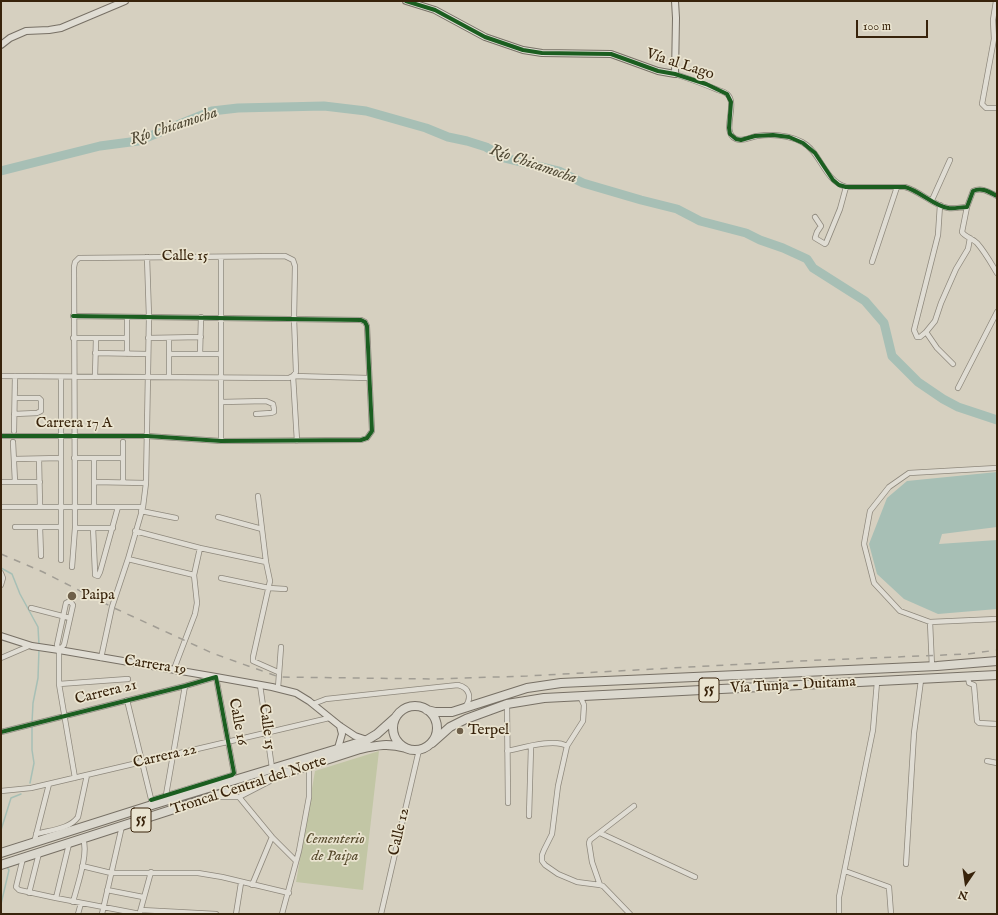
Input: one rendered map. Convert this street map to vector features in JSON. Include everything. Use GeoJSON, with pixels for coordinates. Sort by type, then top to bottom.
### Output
{"type":"FeatureCollection","features":[{"type":"Feature","properties":{"kind":"highway","name":"Vía Tunja - Duitama"},"geometry":{"type":"LineString","coordinates":[[427,710],[452,712],[527,688],[561,683],[932,667],[997,661]]}},
{"type":"Feature","properties":{"kind":"highway","name":"Vía Tunja - Duitama"},"geometry":{"type":"LineString","coordinates":[[432,743],[450,727],[457,723],[507,704],[544,698],[997,675]]}},
{"type":"Feature","properties":{"kind":"highway","name":"55"},"geometry":{"type":"LineString","coordinates":[[396,717],[400,711],[414,706],[427,710]]}},
{"type":"Feature","properties":{"kind":"highway"},"geometry":{"type":"LineString","coordinates":[[427,710],[434,716],[437,725],[436,735],[432,743]]}},
{"type":"Feature","properties":{"kind":"highway"},"geometry":{"type":"LineString","coordinates":[[396,717],[393,726],[394,735],[398,743],[406,748]]}},
{"type":"Feature","properties":{"kind":"highway","name":"Troncal Central del Norte"},"geometry":{"type":"LineString","coordinates":[[2,852],[34,843],[152,802],[367,740],[377,734],[396,717]]}},
{"type":"Feature","properties":{"kind":"highway","name":"55"},"geometry":{"type":"LineString","coordinates":[[406,748],[419,750],[426,748],[432,743]]}},
{"type":"Feature","properties":{"kind":"highway","name":"Troncal Central del Norte"},"geometry":{"type":"LineString","coordinates":[[3,864],[360,749],[377,745],[395,745],[406,748]]}},
{"type":"Feature","properties":{"kind":"street"},"geometry":{"type":"LineString","coordinates":[[1,45],[10,38],[26,31],[61,28],[125,1]]}},
{"type":"Feature","properties":{"kind":"street","name":"Vía al Lago"},"geometry":{"type":"LineString","coordinates":[[406,1],[435,10],[485,37],[523,50],[542,53],[611,54],[658,71],[675,74],[706,84],[727,94],[731,102],[730,134],[736,139],[741,140],[756,136],[774,135],[789,137],[803,143],[815,153],[833,180],[846,188]]}},
{"type":"Feature","properties":{"kind":"street","name":"Vía al Lago"},"geometry":{"type":"LineString","coordinates":[[675,1],[675,74]]}},
{"type":"Feature","properties":{"kind":"street"},"geometry":{"type":"LineString","coordinates":[[996,1],[993,20],[994,39],[982,104],[986,108],[997,108]]}},
{"type":"Feature","properties":{"kind":"street"},"geometry":{"type":"LineString","coordinates":[[932,200],[950,160]]}},
{"type":"Feature","properties":{"kind":"street"},"geometry":{"type":"LineString","coordinates":[[872,262],[897,187]]}},
{"type":"Feature","properties":{"kind":"street"},"geometry":{"type":"LineString","coordinates":[[815,217],[821,226],[815,238],[825,244],[840,209],[846,188],[905,187],[914,189],[940,205],[948,208],[967,207]]}},
{"type":"Feature","properties":{"kind":"street"},"geometry":{"type":"LineString","coordinates":[[997,196],[984,190],[977,189],[973,191],[967,207],[962,232],[964,236],[972,238],[978,244],[997,273]]}},
{"type":"Feature","properties":{"kind":"street"},"geometry":{"type":"LineString","coordinates":[[940,205],[938,235],[914,330],[917,337],[920,337],[926,332],[935,321],[956,268],[968,249],[970,238]]}},
{"type":"Feature","properties":{"kind":"street","name":"Calle 15"},"geometry":{"type":"LineString","coordinates":[[73,316],[74,267],[77,260],[82,258],[285,256],[293,260],[295,266],[294,318]]}},
{"type":"Feature","properties":{"kind":"street"},"geometry":{"type":"LineString","coordinates":[[101,658],[112,607],[128,559],[142,509],[146,483],[149,317],[147,257]]}},
{"type":"Feature","properties":{"kind":"street"},"geometry":{"type":"LineString","coordinates":[[221,257],[221,441]]}},
{"type":"Feature","properties":{"kind":"street"},"geometry":{"type":"LineString","coordinates":[[958,388],[997,312]]}},
{"type":"Feature","properties":{"kind":"street"},"geometry":{"type":"LineString","coordinates":[[1,376],[61,377],[74,377],[169,377],[221,378],[288,378],[293,376],[368,378],[367,326],[365,322],[361,320],[73,316],[74,377],[75,528],[72,566]]}},
{"type":"Feature","properties":{"kind":"street"},"geometry":{"type":"LineString","coordinates":[[127,317],[127,354]]}},
{"type":"Feature","properties":{"kind":"street"},"geometry":{"type":"LineString","coordinates":[[200,354],[201,317]]}},
{"type":"Feature","properties":{"kind":"street"},"geometry":{"type":"LineString","coordinates":[[294,318],[296,372],[293,376],[297,440]]}},
{"type":"Feature","properties":{"kind":"street"},"geometry":{"type":"LineString","coordinates":[[926,332],[937,348],[953,364]]}},
{"type":"Feature","properties":{"kind":"street"},"geometry":{"type":"LineString","coordinates":[[73,338],[127,338]]}},
{"type":"Feature","properties":{"kind":"street"},"geometry":{"type":"LineString","coordinates":[[95,377],[96,338]]}},
{"type":"Feature","properties":{"kind":"street"},"geometry":{"type":"LineString","coordinates":[[148,338],[201,338]]}},
{"type":"Feature","properties":{"kind":"street"},"geometry":{"type":"LineString","coordinates":[[169,338],[169,377]]}},
{"type":"Feature","properties":{"kind":"street"},"geometry":{"type":"LineString","coordinates":[[96,353],[148,354]]}},
{"type":"Feature","properties":{"kind":"street"},"geometry":{"type":"LineString","coordinates":[[169,354],[221,354]]}},
{"type":"Feature","properties":{"kind":"street"},"geometry":{"type":"LineString","coordinates":[[14,431],[16,376]]}},
{"type":"Feature","properties":{"kind":"street"},"geometry":{"type":"LineString","coordinates":[[61,377],[61,560]]}},
{"type":"Feature","properties":{"kind":"street","name":"Carrera 17 A"},"geometry":{"type":"LineString","coordinates":[[1,436],[147,436],[221,441],[361,440],[367,438],[372,431],[368,378]]}},
{"type":"Feature","properties":{"kind":"street"},"geometry":{"type":"LineString","coordinates":[[14,414],[36,413],[41,411],[41,400],[39,398],[15,398]]}},
{"type":"Feature","properties":{"kind":"street"},"geometry":{"type":"LineString","coordinates":[[221,402],[266,402],[273,404],[274,412],[256,414]]}},
{"type":"Feature","properties":{"kind":"street"},"geometry":{"type":"LineString","coordinates":[[14,442],[15,482]]}},
{"type":"Feature","properties":{"kind":"street"},"geometry":{"type":"LineString","coordinates":[[123,442],[123,482]]}},
{"type":"Feature","properties":{"kind":"street"},"geometry":{"type":"LineString","coordinates":[[14,460],[61,458]]}},
{"type":"Feature","properties":{"kind":"street"},"geometry":{"type":"LineString","coordinates":[[74,458],[123,458]]}},
{"type":"Feature","properties":{"kind":"street"},"geometry":{"type":"LineString","coordinates":[[94,458],[94,507]]}},
{"type":"Feature","properties":{"kind":"street"},"geometry":{"type":"LineString","coordinates":[[39,459],[40,507]]}},
{"type":"Feature","properties":{"kind":"street"},"geometry":{"type":"LineString","coordinates":[[997,468],[909,473],[889,486],[870,511],[864,544],[874,583],[900,611],[930,622],[997,619]]}},
{"type":"Feature","properties":{"kind":"street"},"geometry":{"type":"LineString","coordinates":[[1,482],[40,482]]}},
{"type":"Feature","properties":{"kind":"street"},"geometry":{"type":"LineString","coordinates":[[94,482],[146,483]]}},
{"type":"Feature","properties":{"kind":"street"},"geometry":{"type":"LineString","coordinates":[[258,496],[266,562],[270,581],[253,657],[254,661],[278,672]]}},
{"type":"Feature","properties":{"kind":"street"},"geometry":{"type":"LineString","coordinates":[[1,507],[118,507],[142,509],[176,518]]}},
{"type":"Feature","properties":{"kind":"street"},"geometry":{"type":"LineString","coordinates":[[92,528],[95,575],[98,576],[118,507]]}},
{"type":"Feature","properties":{"kind":"street"},"geometry":{"type":"LineString","coordinates":[[218,517],[262,528]]}},
{"type":"Feature","properties":{"kind":"street"},"geometry":{"type":"LineString","coordinates":[[15,527],[61,528]]}},
{"type":"Feature","properties":{"kind":"street"},"geometry":{"type":"LineString","coordinates":[[40,527],[40,556]]}},
{"type":"Feature","properties":{"kind":"street"},"geometry":{"type":"LineString","coordinates":[[75,528],[113,528]]}},
{"type":"Feature","properties":{"kind":"street"},"geometry":{"type":"LineString","coordinates":[[135,531],[200,548],[266,562]]}},
{"type":"Feature","properties":{"kind":"street"},"geometry":{"type":"LineString","coordinates":[[174,669],[195,614],[197,603],[194,575],[200,548]]}},
{"type":"Feature","properties":{"kind":"street"},"geometry":{"type":"LineString","coordinates":[[128,559],[194,575]]}},
{"type":"Feature","properties":{"kind":"street"},"geometry":{"type":"LineString","coordinates":[[1,585],[2,574]]}},
{"type":"Feature","properties":{"kind":"street"},"geometry":{"type":"LineString","coordinates":[[221,578],[269,588],[285,589]]}},
{"type":"Feature","properties":{"kind":"street"},"geometry":{"type":"LineString","coordinates":[[59,650],[64,645],[73,605],[70,602],[66,603],[57,645],[59,650],[60,684],[64,716],[74,778]]}},
{"type":"Feature","properties":{"kind":"street"},"geometry":{"type":"LineString","coordinates":[[31,608],[70,618]]}},
{"type":"Feature","properties":{"kind":"street"},"geometry":{"type":"LineString","coordinates":[[930,622],[932,667]]}},
{"type":"Feature","properties":{"kind":"street","name":"Carrera 19"},"geometry":{"type":"LineString","coordinates":[[1,636],[30,646],[216,676],[296,693],[355,736],[367,740]]}},
{"type":"Feature","properties":{"kind":"street"},"geometry":{"type":"LineString","coordinates":[[1,658],[30,646]]}},
{"type":"Feature","properties":{"kind":"street"},"geometry":{"type":"LineString","coordinates":[[278,688],[281,647]]}},
{"type":"Feature","properties":{"kind":"street","name":"Carrera 21"},"geometry":{"type":"LineString","coordinates":[[1,732],[185,686],[216,676]]}},
{"type":"Feature","properties":{"kind":"street","name":"Calle 16"},"geometry":{"type":"LineString","coordinates":[[166,795],[232,775],[234,773],[216,676]]}},
{"type":"Feature","properties":{"kind":"street"},"geometry":{"type":"LineString","coordinates":[[968,677],[969,682],[974,685],[977,721],[979,723],[997,724]]}},
{"type":"Feature","properties":{"kind":"street"},"geometry":{"type":"LineString","coordinates":[[60,684],[128,679]]}},
{"type":"Feature","properties":{"kind":"street"},"geometry":{"type":"LineString","coordinates":[[906,864],[914,733],[921,680]]}},
{"type":"Feature","properties":{"kind":"street"},"geometry":{"type":"LineString","coordinates":[[839,914],[840,897],[873,730],[877,682]]}},
{"type":"Feature","properties":{"kind":"street","name":"Calle 15"},"geometry":{"type":"LineString","coordinates":[[260,685],[272,768]]}},
{"type":"Feature","properties":{"kind":"street"},"geometry":{"type":"LineString","coordinates":[[313,704],[326,699],[458,685],[465,688],[469,695],[468,703],[465,707]]}},
{"type":"Feature","properties":{"kind":"street"},"geometry":{"type":"LineString","coordinates":[[128,700],[152,802],[166,795],[185,686]]}},
{"type":"Feature","properties":{"kind":"street"},"geometry":{"type":"LineString","coordinates":[[580,696],[584,705],[583,721],[567,746],[558,786],[552,834],[544,850],[542,861],[558,874],[577,882],[600,884]]}},
{"type":"Feature","properties":{"kind":"street"},"geometry":{"type":"LineString","coordinates":[[507,704],[508,803]]}},
{"type":"Feature","properties":{"kind":"street","name":"Carrera 22"},"geometry":{"type":"LineString","coordinates":[[1,791],[31,788],[49,784],[329,718]]}},
{"type":"Feature","properties":{"kind":"street"},"geometry":{"type":"LineString","coordinates":[[338,748],[342,734],[340,726]]}},
{"type":"Feature","properties":{"kind":"street"},"geometry":{"type":"LineString","coordinates":[[507,751],[546,744],[560,744],[567,746]]}},
{"type":"Feature","properties":{"kind":"street"},"geometry":{"type":"LineString","coordinates":[[529,816],[531,747]]}},
{"type":"Feature","properties":{"kind":"street","name":"Calle 12"},"geometry":{"type":"LineString","coordinates":[[382,914],[419,750]]}},
{"type":"Feature","properties":{"kind":"street"},"geometry":{"type":"LineString","coordinates":[[987,761],[997,763]]}},
{"type":"Feature","properties":{"kind":"street"},"geometry":{"type":"LineString","coordinates":[[282,914],[289,893],[309,797],[309,766]]}},
{"type":"Feature","properties":{"kind":"street"},"geometry":{"type":"LineString","coordinates":[[36,834],[70,825],[75,822],[78,817],[87,775]]}},
{"type":"Feature","properties":{"kind":"street"},"geometry":{"type":"LineString","coordinates":[[214,797],[239,797],[276,777]]}},
{"type":"Feature","properties":{"kind":"street"},"geometry":{"type":"LineString","coordinates":[[34,843],[49,784]]}},
{"type":"Feature","properties":{"kind":"street"},"geometry":{"type":"LineString","coordinates":[[239,797],[272,837],[296,861]]}},
{"type":"Feature","properties":{"kind":"street"},"geometry":{"type":"LineString","coordinates":[[630,914],[600,884],[588,846],[590,840],[634,806]]}},
{"type":"Feature","properties":{"kind":"street"},"geometry":{"type":"LineString","coordinates":[[102,914],[122,826]]}},
{"type":"Feature","properties":{"kind":"street"},"geometry":{"type":"LineString","coordinates":[[600,833],[695,877]]}},
{"type":"Feature","properties":{"kind":"street"},"geometry":{"type":"LineString","coordinates":[[252,885],[272,837]]}},
{"type":"Feature","properties":{"kind":"street"},"geometry":{"type":"LineString","coordinates":[[73,902],[82,866],[85,844],[83,839]]}},
{"type":"Feature","properties":{"kind":"street"},"geometry":{"type":"LineString","coordinates":[[56,898],[69,843]]}},
{"type":"Feature","properties":{"kind":"street"},"geometry":{"type":"LineString","coordinates":[[29,892],[39,853]]}},
{"type":"Feature","properties":{"kind":"street"},"geometry":{"type":"LineString","coordinates":[[23,858],[16,887],[19,890],[103,908],[140,913],[216,914]]}},
{"type":"Feature","properties":{"kind":"street"},"geometry":{"type":"LineString","coordinates":[[82,866],[111,872],[198,873],[289,893]]}},
{"type":"Feature","properties":{"kind":"street"},"geometry":{"type":"LineString","coordinates":[[846,871],[889,887],[891,914]]}},
{"type":"Feature","properties":{"kind":"street"},"geometry":{"type":"LineString","coordinates":[[140,913],[151,872]]}},
{"type":"Feature","properties":{"kind":"street"},"geometry":{"type":"LineString","coordinates":[[236,914],[241,883]]}},
{"type":"Feature","properties":{"kind":"street"},"geometry":{"type":"LineString","coordinates":[[107,890],[144,897]]}},
{"type":"Feature","properties":{"kind":"street"},"geometry":{"type":"LineString","coordinates":[[78,914],[81,903]]}},
{"type":"Feature","properties":{"kind":"green space","name":"Cementerio de Paipa"},"geometry":{"type":"Polygon","coordinates":[[[379,751],[363,890],[296,882],[315,771],[379,751]]]}},
{"type":"Feature","properties":{"kind":"shaded area"},"geometry":{"type":"Polygon","coordinates":[[[997,472],[997,527],[942,534],[939,544],[997,540],[997,609],[938,614],[904,599],[877,574],[869,544],[887,498],[907,481],[997,472]]]}},
{"type":"Feature","properties":{"kind":"waterway","name":"Río Chicamocha"},"geometry":{"type":"LineString","coordinates":[[1,171],[100,146],[138,141],[212,111],[238,108],[324,106],[366,111],[426,128],[448,137],[486,147],[505,158],[559,171],[583,183],[677,209],[700,221],[746,233],[807,259],[813,268],[865,301],[884,323],[892,356],[918,382],[958,407],[997,420]]}},
{"type":"Feature","properties":{"kind":"waterway"},"geometry":{"type":"LineString","coordinates":[[1,568],[12,574],[20,594],[38,627],[39,645]]}},
{"type":"Feature","properties":{"kind":"waterway"},"geometry":{"type":"LineString","coordinates":[[32,723],[33,703],[38,678],[39,649]]}},
{"type":"Feature","properties":{"kind":"waterway"},"geometry":{"type":"LineString","coordinates":[[30,783],[34,763],[32,750],[32,726]]}},
{"type":"Feature","properties":{"kind":"waterway"},"geometry":{"type":"LineString","coordinates":[[1,830],[11,798],[21,794]]}},
{"type":"Feature","properties":{"kind":"waterway"},"geometry":{"type":"LineString","coordinates":[[1,904],[9,870],[6,866]]}},
{"type":"Feature","properties":{"kind":"railway"},"geometry":{"type":"LineString","coordinates":[[1,554],[43,572],[112,607],[212,653],[279,677],[434,679],[527,676],[799,661],[968,654],[997,650]]}},
{"type":"Feature","properties":{"kind":"cycle path"},"geometry":{"type":"LineString","coordinates":[[406,1],[435,10],[485,37],[523,50],[542,53],[611,54],[658,71],[675,74],[706,84],[727,94],[731,102],[730,134],[736,139],[741,140],[755,136],[773,135],[789,137],[803,143],[815,153],[833,180],[839,185],[846,187],[905,187],[943,207],[950,208],[967,207],[973,191],[976,190],[985,190],[997,196]]}},
{"type":"Feature","properties":{"kind":"cycle path"},"geometry":{"type":"LineString","coordinates":[[1,436],[147,436],[221,441],[361,440],[367,438],[372,431],[367,326],[365,322],[361,320],[73,316]]}},
{"type":"Feature","properties":{"kind":"cycle path"},"geometry":{"type":"LineString","coordinates":[[1,732],[216,677],[234,773],[232,775],[151,800]]}},
{"type":"Feature","properties":{"kind":"place","name":"Paipa"},"geometry":{"type":"Point","coordinates":[72,596]}},
{"type":"Feature","properties":{"kind":"place","name":"Terpel"},"geometry":{"type":"Point","coordinates":[460,731]}}]}
